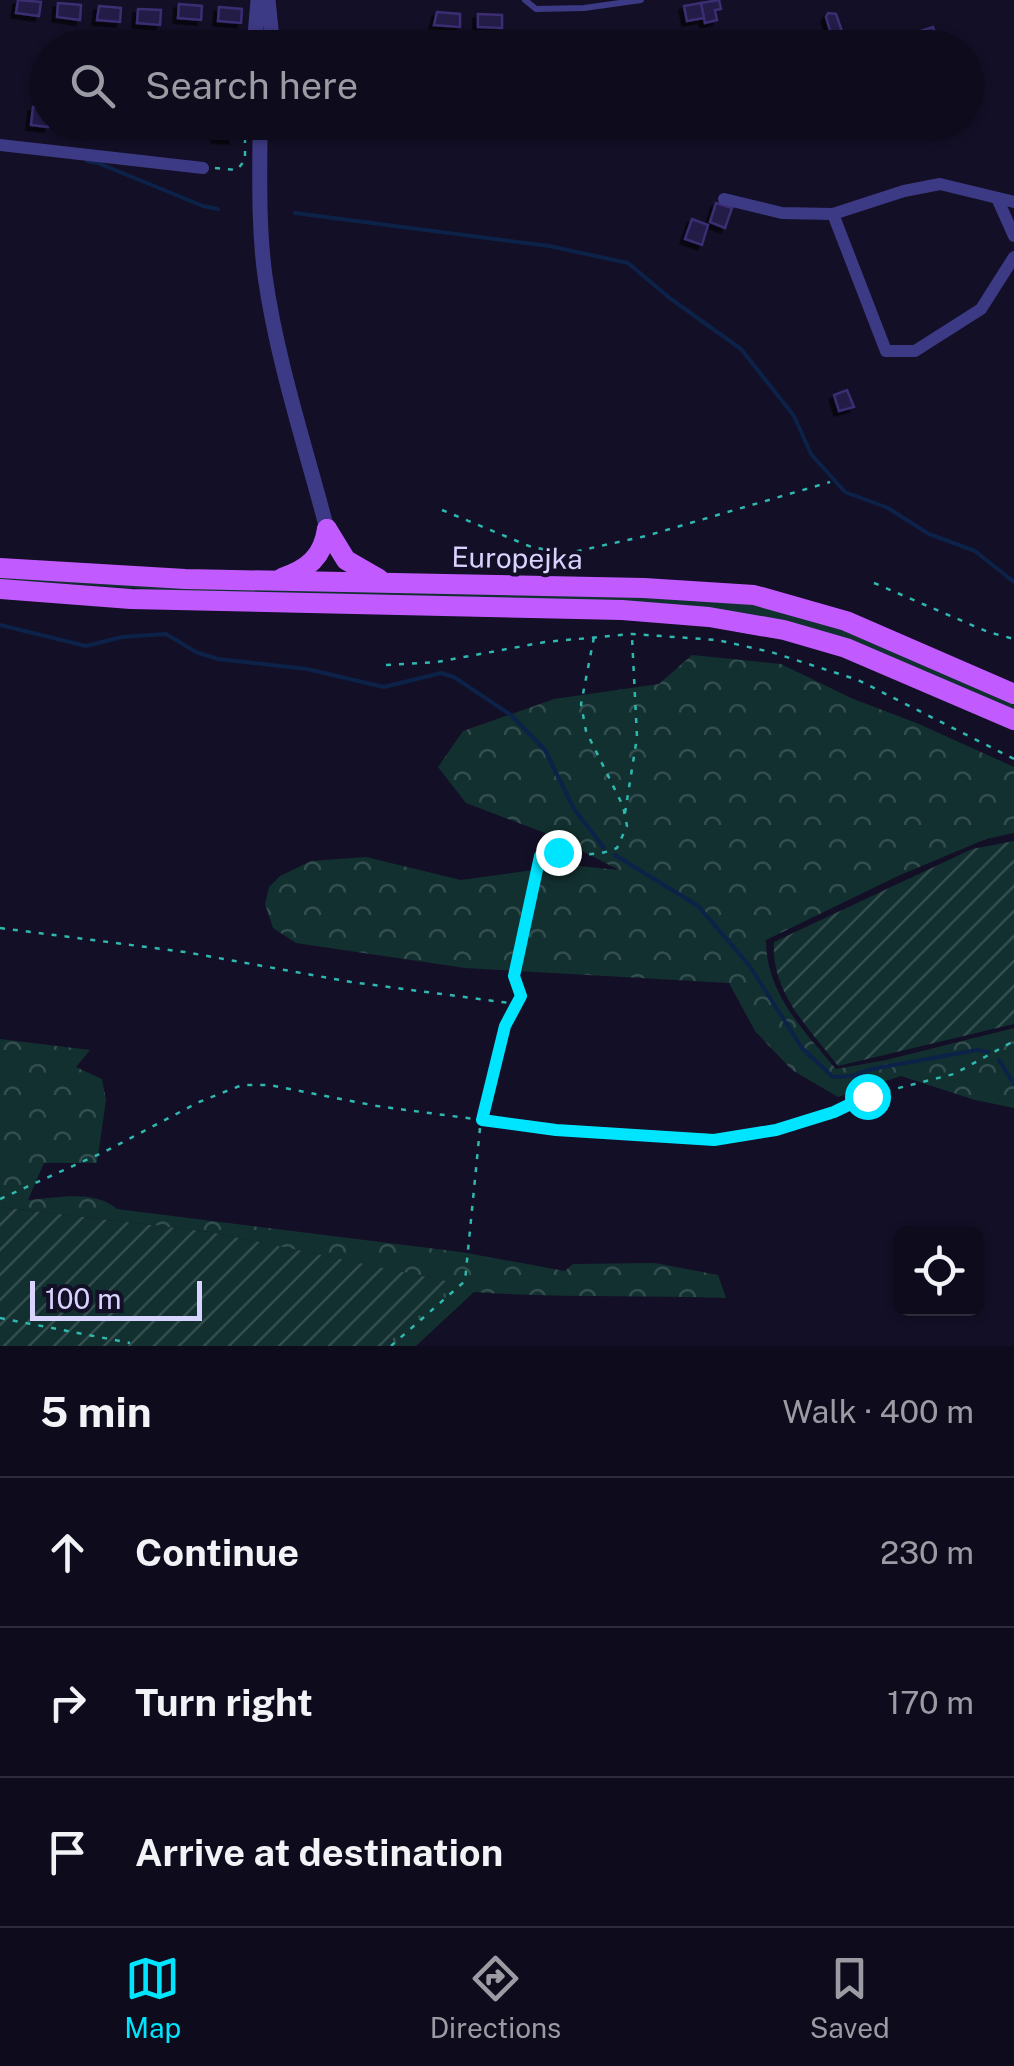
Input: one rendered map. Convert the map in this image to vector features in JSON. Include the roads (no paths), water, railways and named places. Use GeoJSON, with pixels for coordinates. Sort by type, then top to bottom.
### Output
{"type":"FeatureCollection","features":[{"type":"Feature","properties":{"kind":"main road"},"geometry":{"type":"LineString","coordinates":[[274,581],[301,570],[317,558],[327,528]]}},
{"type":"Feature","properties":{"kind":"main road"},"geometry":{"type":"LineString","coordinates":[[327,528],[346,560],[390,584]]}},
{"type":"Feature","properties":{"kind":"main road","name":"Europejka"},"geometry":{"type":"LineString","coordinates":[[0,568],[82,575],[644,588],[754,595],[846,620],[1014,694]]}},
{"type":"Feature","properties":{"kind":"main road","name":"Europejka"},"geometry":{"type":"LineString","coordinates":[[0,589],[131,598],[622,610],[709,617],[797,633],[846,648],[1014,720]]}},
{"type":"Feature","properties":{"kind":"street"},"geometry":{"type":"LineString","coordinates":[[256,30],[258,0]]}},
{"type":"Feature","properties":{"kind":"street"},"geometry":{"type":"LineString","coordinates":[[268,0],[271,30]]}},
{"type":"Feature","properties":{"kind":"street"},"geometry":{"type":"LineString","coordinates":[[260,140],[267,288],[327,528]]}},
{"type":"Feature","properties":{"kind":"street"},"geometry":{"type":"LineString","coordinates":[[0,145],[204,168]]}},
{"type":"Feature","properties":{"kind":"street"},"geometry":{"type":"LineString","coordinates":[[724,199],[782,213],[833,214],[940,184],[1014,202]]}},
{"type":"Feature","properties":{"kind":"street"},"geometry":{"type":"LineString","coordinates":[[997,198],[1014,236]]}},
{"type":"Feature","properties":{"kind":"street"},"geometry":{"type":"LineString","coordinates":[[833,214],[886,351],[914,351],[981,309],[1014,257]]}},
{"type":"Feature","properties":{"kind":"lane"},"geometry":{"type":"LineString","coordinates":[[525,0],[536,9],[584,8],[641,0]]}},
{"type":"Feature","properties":{"kind":"waterway"},"geometry":{"type":"LineString","coordinates":[[87,161],[218,209]]}},
{"type":"Feature","properties":{"kind":"waterway"},"geometry":{"type":"LineString","coordinates":[[295,213],[549,246],[628,263],[741,349],[794,416],[811,454],[845,492],[888,508],[929,534],[975,551],[1014,582]]}},
{"type":"Feature","properties":{"kind":"waterway"},"geometry":{"type":"LineString","coordinates":[[0,625],[86,646],[122,637],[166,634],[196,652],[218,659],[307,669],[384,687],[441,673],[454,677],[511,715],[545,750],[574,809],[604,848]]}},
{"type":"Feature","properties":{"kind":"waterway"},"geometry":{"type":"LineString","coordinates":[[615,855],[698,906],[749,965],[802,1048],[833,1077],[977,1050],[988,1052]]}},
{"type":"Feature","properties":{"kind":"waterway"},"geometry":{"type":"LineString","coordinates":[[999,1060],[1014,1084]]}}]}
